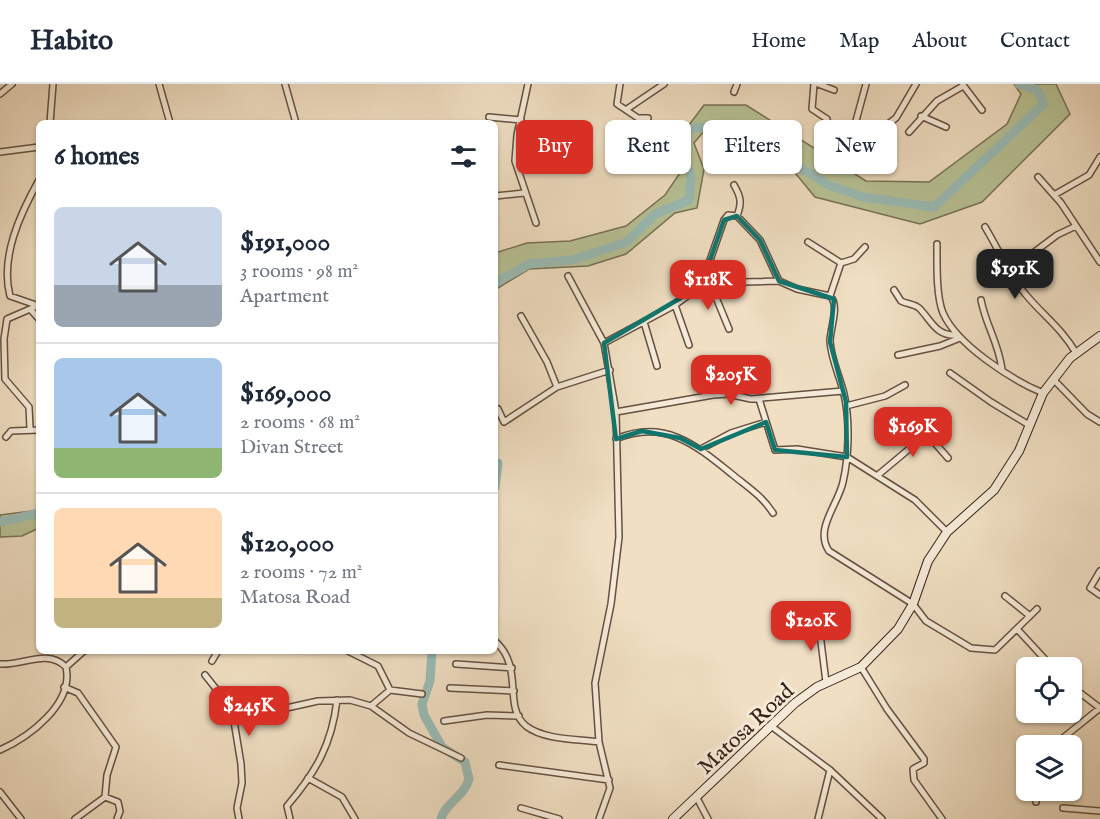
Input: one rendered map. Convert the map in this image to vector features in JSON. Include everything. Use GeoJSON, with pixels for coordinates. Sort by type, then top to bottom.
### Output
{"type":"FeatureCollection","features":[{"type":"Feature","properties":{"kind":"street"},"geometry":{"type":"LineString","coordinates":[[0,94],[12,84]]}},
{"type":"Feature","properties":{"kind":"street"},"geometry":{"type":"LineString","coordinates":[[50,120],[53,84]]}},
{"type":"Feature","properties":{"kind":"street"},"geometry":{"type":"LineString","coordinates":[[159,84],[169,120]]}},
{"type":"Feature","properties":{"kind":"street"},"geometry":{"type":"LineString","coordinates":[[285,84],[295,120]]}},
{"type":"Feature","properties":{"kind":"street"},"geometry":{"type":"LineString","coordinates":[[489,117],[520,120],[528,84]]}},
{"type":"Feature","properties":{"kind":"street"},"geometry":{"type":"LineString","coordinates":[[620,84],[617,104],[638,118],[648,118]]}},
{"type":"Feature","properties":{"kind":"street"},"geometry":{"type":"LineString","coordinates":[[627,109],[664,84]]}},
{"type":"Feature","properties":{"kind":"street"},"geometry":{"type":"LineString","coordinates":[[734,92],[737,84]]}},
{"type":"Feature","properties":{"kind":"street"},"geometry":{"type":"LineString","coordinates":[[827,119],[812,109],[816,84],[834,90]]}},
{"type":"Feature","properties":{"kind":"street"},"geometry":{"type":"LineString","coordinates":[[856,120],[866,84]]}},
{"type":"Feature","properties":{"kind":"street"},"geometry":{"type":"LineString","coordinates":[[893,120],[916,84]]}},
{"type":"Feature","properties":{"kind":"street"},"geometry":{"type":"LineString","coordinates":[[909,132],[921,116],[937,101],[962,85],[982,110]]}},
{"type":"Feature","properties":{"kind":"street"},"geometry":{"type":"LineString","coordinates":[[921,116],[946,127]]}},
{"type":"Feature","properties":{"kind":"street"},"geometry":{"type":"LineString","coordinates":[[0,152],[36,147]]}},
{"type":"Feature","properties":{"kind":"street"},"geometry":{"type":"LineString","coordinates":[[1054,195],[1089,175],[1100,157]]}},
{"type":"Feature","properties":{"kind":"street"},"geometry":{"type":"LineString","coordinates":[[519,174],[536,223]]}},
{"type":"Feature","properties":{"kind":"street"},"geometry":{"type":"LineString","coordinates":[[1038,177],[1054,195],[1100,262]]}},
{"type":"Feature","properties":{"kind":"street"},"geometry":{"type":"LineString","coordinates":[[36,185],[4,244],[3,289],[10,296],[36,307]]}},
{"type":"Feature","properties":{"kind":"street"},"geometry":{"type":"LineString","coordinates":[[734,185],[741,202],[737,216]]}},
{"type":"Feature","properties":{"kind":"street"},"geometry":{"type":"LineString","coordinates":[[498,196],[524,193]]}},
{"type":"Feature","properties":{"kind":"street"},"geometry":{"type":"LineString","coordinates":[[729,329],[707,283],[724,220],[728,215],[737,216],[760,240],[779,280]]}},
{"type":"Feature","properties":{"kind":"street"},"geometry":{"type":"LineString","coordinates":[[1009,271],[1057,235],[1076,226]]}},
{"type":"Feature","properties":{"kind":"street"},"geometry":{"type":"LineString","coordinates":[[985,227],[1009,271],[1027,296],[1067,338],[1076,353]]}},
{"type":"Feature","properties":{"kind":"street"},"geometry":{"type":"LineString","coordinates":[[808,242],[841,263],[854,259],[865,247]]}},
{"type":"Feature","properties":{"kind":"street"},"geometry":{"type":"LineString","coordinates":[[937,244],[943,313],[959,336],[1022,384],[1043,393]]}},
{"type":"Feature","properties":{"kind":"street"},"geometry":{"type":"LineString","coordinates":[[830,296],[841,263]]}},
{"type":"Feature","properties":{"kind":"street"},"geometry":{"type":"LineString","coordinates":[[568,276],[604,343],[616,412],[618,551],[611,604],[595,683],[599,742],[609,780],[609,796],[599,819]]}},
{"type":"Feature","properties":{"kind":"street"},"geometry":{"type":"LineString","coordinates":[[604,343],[675,304],[707,283],[779,280],[797,289],[830,296],[834,302],[830,342],[846,406],[847,457],[838,498],[824,530],[825,545],[829,551],[913,604],[926,621],[979,651],[995,650],[1037,609]]}},
{"type":"Feature","properties":{"kind":"street"},"geometry":{"type":"LineString","coordinates":[[894,290],[901,301],[916,305],[936,329],[948,336],[959,336]]}},
{"type":"Feature","properties":{"kind":"street"},"geometry":{"type":"LineString","coordinates":[[981,300],[985,322],[997,340],[1002,369]]}},
{"type":"Feature","properties":{"kind":"street"},"geometry":{"type":"LineString","coordinates":[[675,304],[689,345]]}},
{"type":"Feature","properties":{"kind":"street"},"geometry":{"type":"LineString","coordinates":[[0,319],[7,319],[36,307]]}},
{"type":"Feature","properties":{"kind":"street"},"geometry":{"type":"LineString","coordinates":[[521,316],[547,362],[557,387]]}},
{"type":"Feature","properties":{"kind":"street"},"geometry":{"type":"LineString","coordinates":[[7,319],[3,379],[29,407],[30,428]]}},
{"type":"Feature","properties":{"kind":"street"},"geometry":{"type":"LineString","coordinates":[[644,322],[657,366]]}},
{"type":"Feature","properties":{"kind":"street"},"geometry":{"type":"LineString","coordinates":[[897,355],[940,346],[959,336]]}},
{"type":"Feature","properties":{"kind":"street","name":"Matosa Road"},"geometry":{"type":"LineString","coordinates":[[673,819],[795,703],[826,682],[861,667],[897,629],[913,604],[928,561],[946,532],[994,490],[1015,458],[1043,393],[1076,353],[1100,336]]}},
{"type":"Feature","properties":{"kind":"street"},"geometry":{"type":"LineString","coordinates":[[498,409],[504,422],[557,387],[610,370]]}},
{"type":"Feature","properties":{"kind":"street"},"geometry":{"type":"LineString","coordinates":[[950,373],[1029,425]]}},
{"type":"Feature","properties":{"kind":"street"},"geometry":{"type":"LineString","coordinates":[[1054,380],[1087,414],[1100,422]]}},
{"type":"Feature","properties":{"kind":"street"},"geometry":{"type":"LineString","coordinates":[[846,406],[885,396],[905,385]]}},
{"type":"Feature","properties":{"kind":"street"},"geometry":{"type":"LineString","coordinates":[[616,412],[713,395],[728,394],[759,399],[843,391]]}},
{"type":"Feature","properties":{"kind":"street"},"geometry":{"type":"LineString","coordinates":[[759,399],[775,450],[797,449],[847,457],[915,500],[946,532]]}},
{"type":"Feature","properties":{"kind":"street"},"geometry":{"type":"LineString","coordinates":[[701,449],[731,433],[766,422]]}},
{"type":"Feature","properties":{"kind":"street"},"geometry":{"type":"LineString","coordinates":[[6,437],[11,431],[36,429]]}},
{"type":"Feature","properties":{"kind":"street"},"geometry":{"type":"LineString","coordinates":[[616,440],[632,433],[657,431],[701,449],[759,494],[773,513]]}},
{"type":"Feature","properties":{"kind":"street"},"geometry":{"type":"LineString","coordinates":[[878,475],[927,434],[948,458]]}},
{"type":"Feature","properties":{"kind":"street"},"geometry":{"type":"LineString","coordinates":[[1100,571],[1090,588],[1100,595]]}},
{"type":"Feature","properties":{"kind":"street"},"geometry":{"type":"LineString","coordinates":[[1005,596],[1030,616]]}},
{"type":"Feature","properties":{"kind":"street"},"geometry":{"type":"LineString","coordinates":[[818,618],[826,682]]}},
{"type":"Feature","properties":{"kind":"street"},"geometry":{"type":"LineString","coordinates":[[1017,629],[1043,657]]}},
{"type":"Feature","properties":{"kind":"street"},"geometry":{"type":"LineString","coordinates":[[498,644],[508,655],[519,716],[526,726],[550,736],[599,742]]}},
{"type":"Feature","properties":{"kind":"street"},"geometry":{"type":"LineString","coordinates":[[0,750],[42,723],[56,704],[64,687],[66,667],[81,654]]}},
{"type":"Feature","properties":{"kind":"street"},"geometry":{"type":"LineString","coordinates":[[212,661],[216,654]]}},
{"type":"Feature","properties":{"kind":"street"},"geometry":{"type":"LineString","coordinates":[[354,654],[378,666],[390,690]]}},
{"type":"Feature","properties":{"kind":"street"},"geometry":{"type":"LineString","coordinates":[[0,664],[14,664],[44,657],[53,658],[66,667]]}},
{"type":"Feature","properties":{"kind":"street"},"geometry":{"type":"LineString","coordinates":[[456,664],[512,668]]}},
{"type":"Feature","properties":{"kind":"street"},"geometry":{"type":"LineString","coordinates":[[861,667],[887,709],[924,759],[924,763],[913,769],[914,780],[942,819]]}},
{"type":"Feature","properties":{"kind":"street"},"geometry":{"type":"LineString","coordinates":[[205,675],[232,709],[241,764],[242,783],[237,808],[239,819]]}},
{"type":"Feature","properties":{"kind":"street"},"geometry":{"type":"LineString","coordinates":[[64,687],[78,693],[116,747],[107,775],[105,797],[75,819]]}},
{"type":"Feature","properties":{"kind":"street"},"geometry":{"type":"LineString","coordinates":[[450,688],[514,691]]}},
{"type":"Feature","properties":{"kind":"street"},"geometry":{"type":"LineString","coordinates":[[370,706],[390,690],[422,694]]}},
{"type":"Feature","properties":{"kind":"street"},"geometry":{"type":"LineString","coordinates":[[1067,735],[1100,708],[1082,694]]}},
{"type":"Feature","properties":{"kind":"street"},"geometry":{"type":"LineString","coordinates":[[290,819],[287,806],[308,778],[332,735],[337,700]]}},
{"type":"Feature","properties":{"kind":"street"},"geometry":{"type":"LineString","coordinates":[[232,709],[282,709],[350,700],[370,706],[409,734],[461,758]]}},
{"type":"Feature","properties":{"kind":"street"},"geometry":{"type":"LineString","coordinates":[[444,721],[494,715],[519,716]]}},
{"type":"Feature","properties":{"kind":"street"},"geometry":{"type":"LineString","coordinates":[[771,726],[830,771],[882,819]]}},
{"type":"Feature","properties":{"kind":"street"},"geometry":{"type":"LineString","coordinates":[[499,765],[609,780]]}},
{"type":"Feature","properties":{"kind":"street"},"geometry":{"type":"LineString","coordinates":[[818,819],[830,771]]}},
{"type":"Feature","properties":{"kind":"street"},"geometry":{"type":"LineString","coordinates":[[308,778],[342,797],[354,819]]}},
{"type":"Feature","properties":{"kind":"street"},"geometry":{"type":"LineString","coordinates":[[0,792],[21,819]]}},
{"type":"Feature","properties":{"kind":"street"},"geometry":{"type":"LineString","coordinates":[[105,797],[114,799],[120,806],[117,819]]}},
{"type":"Feature","properties":{"kind":"street"},"geometry":{"type":"LineString","coordinates":[[697,798],[708,819]]}},
{"type":"Feature","properties":{"kind":"street"},"geometry":{"type":"LineString","coordinates":[[521,808],[559,819]]}},
{"type":"Feature","properties":{"kind":"street"},"geometry":{"type":"LineString","coordinates":[[1063,808],[1100,811]]}},
{"type":"Feature","properties":{"kind":"highlighted area"},"geometry":{"type":"Polygon","coordinates":[[[737,216],[760,240],[779,281],[834,299],[830,342],[846,402],[847,457],[775,450],[766,422],[701,449],[680,438],[642,431],[616,439],[604,343],[701,286],[724,220],[737,216]]]}},
{"type":"Feature","properties":{"kind":"green space"},"geometry":{"type":"Polygon","coordinates":[[[1014,84],[1056,84],[1070,114],[982,202],[920,224],[815,197],[796,174],[802,174],[802,140],[814,148],[814,174],[855,174],[866,181],[929,182],[1007,124],[1021,94],[1014,84]]]}},
{"type":"Feature","properties":{"kind":"green space"},"geometry":{"type":"Polygon","coordinates":[[[704,105],[746,105],[770,120],[703,120],[703,132],[694,143],[703,166],[697,208],[675,213],[626,254],[588,266],[529,269],[498,288],[498,252],[527,243],[570,241],[626,226],[665,195],[679,174],[691,174],[691,122],[704,105]]]}},
{"type":"Feature","properties":{"kind":"green space"},"geometry":{"type":"Polygon","coordinates":[[[36,510],[36,529],[22,536],[0,537],[0,515],[36,510]]]}},
{"type":"Feature","properties":{"kind":"waterway"},"geometry":{"type":"LineString","coordinates":[[498,281],[529,264],[572,260],[627,242],[655,214],[689,200],[691,176],[683,155],[686,129],[726,125],[768,147],[828,185],[863,197],[934,207],[1044,104],[1037,90],[1019,84]]}},
{"type":"Feature","properties":{"kind":"waterway"},"geometry":{"type":"LineString","coordinates":[[0,522],[36,514]]}},
{"type":"Feature","properties":{"kind":"waterway"},"geometry":{"type":"LineString","coordinates":[[432,654],[430,681],[422,704],[424,715],[442,747],[465,762],[469,779],[463,791],[446,809],[441,819]]}}]}
